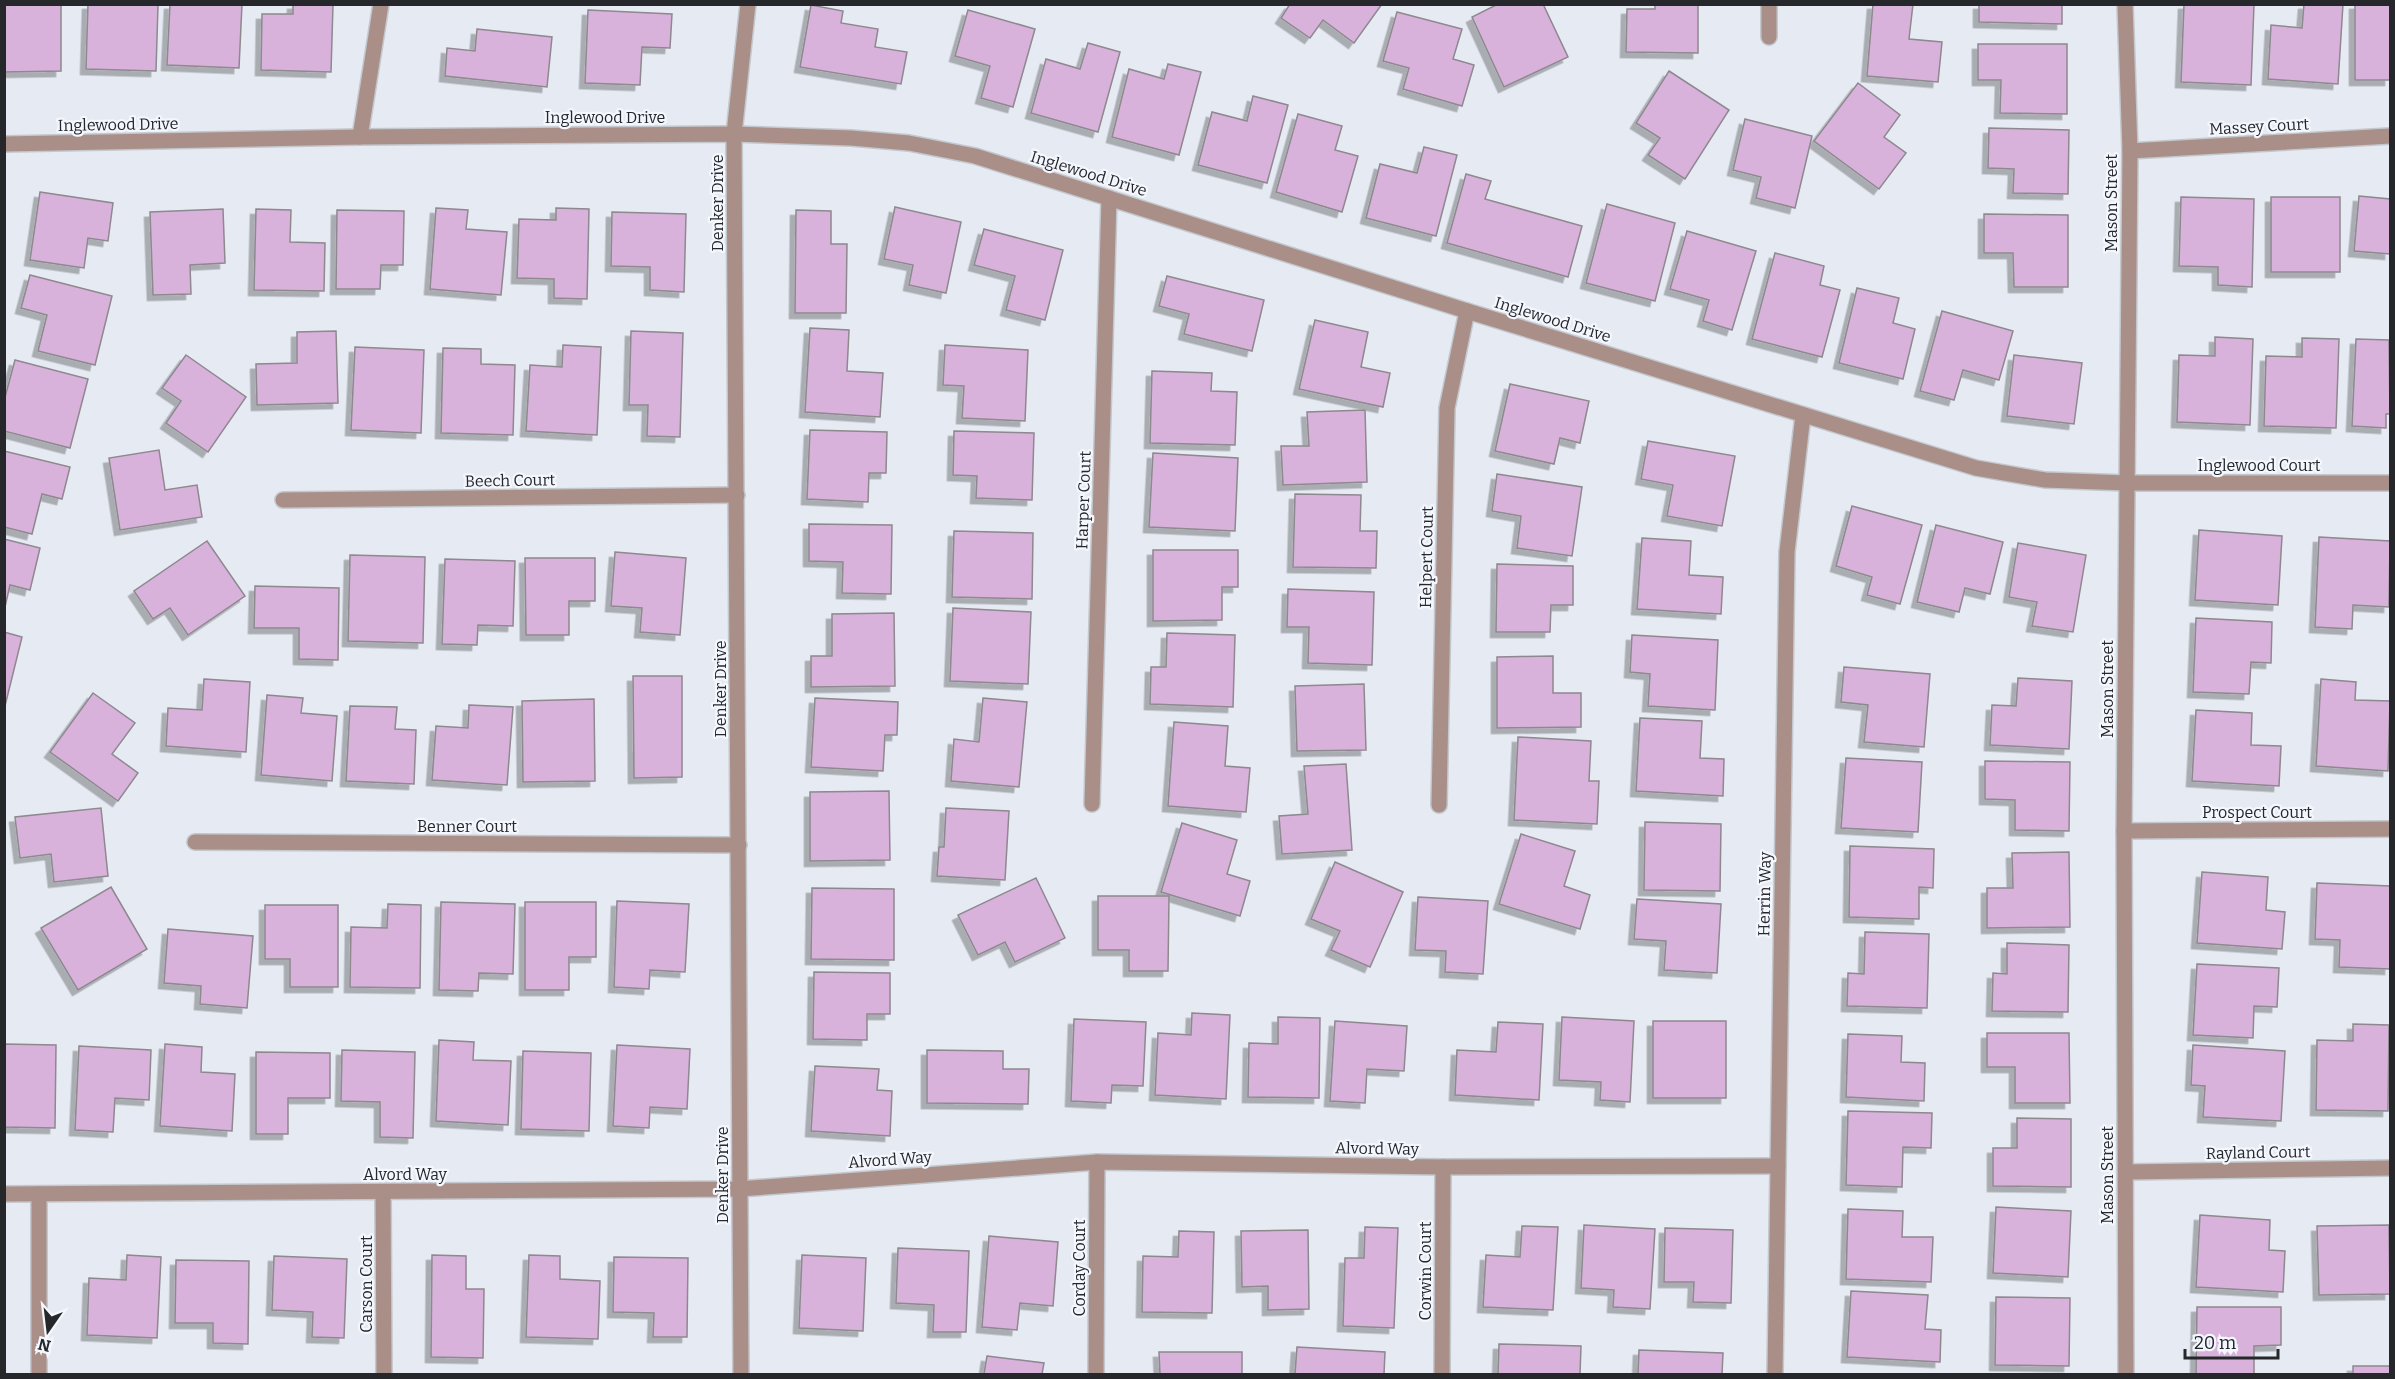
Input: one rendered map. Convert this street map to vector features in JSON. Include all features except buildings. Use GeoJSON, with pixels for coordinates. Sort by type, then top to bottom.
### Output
{"type":"FeatureCollection","features":[{"type":"Feature","properties":{"kind":"street"},"geometry":{"type":"LineString","coordinates":[[360,137],[381,4]]}},
{"type":"Feature","properties":{"kind":"street","name":"Denker Drive"},"geometry":{"type":"LineString","coordinates":[[741,1374],[734,135],[748,4]]}},
{"type":"Feature","properties":{"kind":"street"},"geometry":{"type":"LineString","coordinates":[[1769,4],[1769,37]]}},
{"type":"Feature","properties":{"kind":"street","name":"Mason Street"},"geometry":{"type":"LineString","coordinates":[[2125,4],[2130,151],[2124,831],[2126,1374]]}},
{"type":"Feature","properties":{"kind":"street","name":"Inglewood Drive"},"geometry":{"type":"LineString","coordinates":[[4,144],[360,137],[734,135],[851,138],[909,143],[975,156],[1976,468],[2045,480],[2127,483]]}},
{"type":"Feature","properties":{"kind":"street","name":"Massey Court"},"geometry":{"type":"LineString","coordinates":[[2130,151],[2391,136]]}},
{"type":"Feature","properties":{"kind":"street","name":"Harper Court"},"geometry":{"type":"LineString","coordinates":[[1092,804],[1109,198]]}},
{"type":"Feature","properties":{"kind":"street","name":"Helpert Court"},"geometry":{"type":"LineString","coordinates":[[1438,806],[1447,408],[1467,311]]}},
{"type":"Feature","properties":{"kind":"street","name":"Herrin Way"},"geometry":{"type":"LineString","coordinates":[[1775,1374],[1787,552],[1803,415]]}},
{"type":"Feature","properties":{"kind":"street","name":"Inglewood Court"},"geometry":{"type":"LineString","coordinates":[[2127,483],[2391,483]]}},
{"type":"Feature","properties":{"kind":"street","name":"Beech Court"},"geometry":{"type":"LineString","coordinates":[[283,500],[737,495]]}},
{"type":"Feature","properties":{"kind":"street","name":"Prospect Court"},"geometry":{"type":"LineString","coordinates":[[2124,831],[2391,829]]}},
{"type":"Feature","properties":{"kind":"street","name":"Benner Court"},"geometry":{"type":"LineString","coordinates":[[195,842],[739,845]]}},
{"type":"Feature","properties":{"kind":"street","name":"Alvord Way"},"geometry":{"type":"LineString","coordinates":[[4,1194],[740,1189],[1097,1162],[1443,1167],[1778,1166]]}},
{"type":"Feature","properties":{"kind":"street","name":"Corday Court"},"geometry":{"type":"LineString","coordinates":[[1096,1374],[1097,1162]]}},
{"type":"Feature","properties":{"kind":"street","name":"Corwin Court"},"geometry":{"type":"LineString","coordinates":[[1442,1374],[1443,1167]]}},
{"type":"Feature","properties":{"kind":"street","name":"Rayland Court"},"geometry":{"type":"LineString","coordinates":[[2126,1172],[2391,1168]]}},
{"type":"Feature","properties":{"kind":"street","name":"Carson Court"},"geometry":{"type":"LineString","coordinates":[[383,1192],[384,1374]]}},
{"type":"Feature","properties":{"kind":"street"},"geometry":{"type":"LineString","coordinates":[[39,1194],[39,1374]]}}]}
